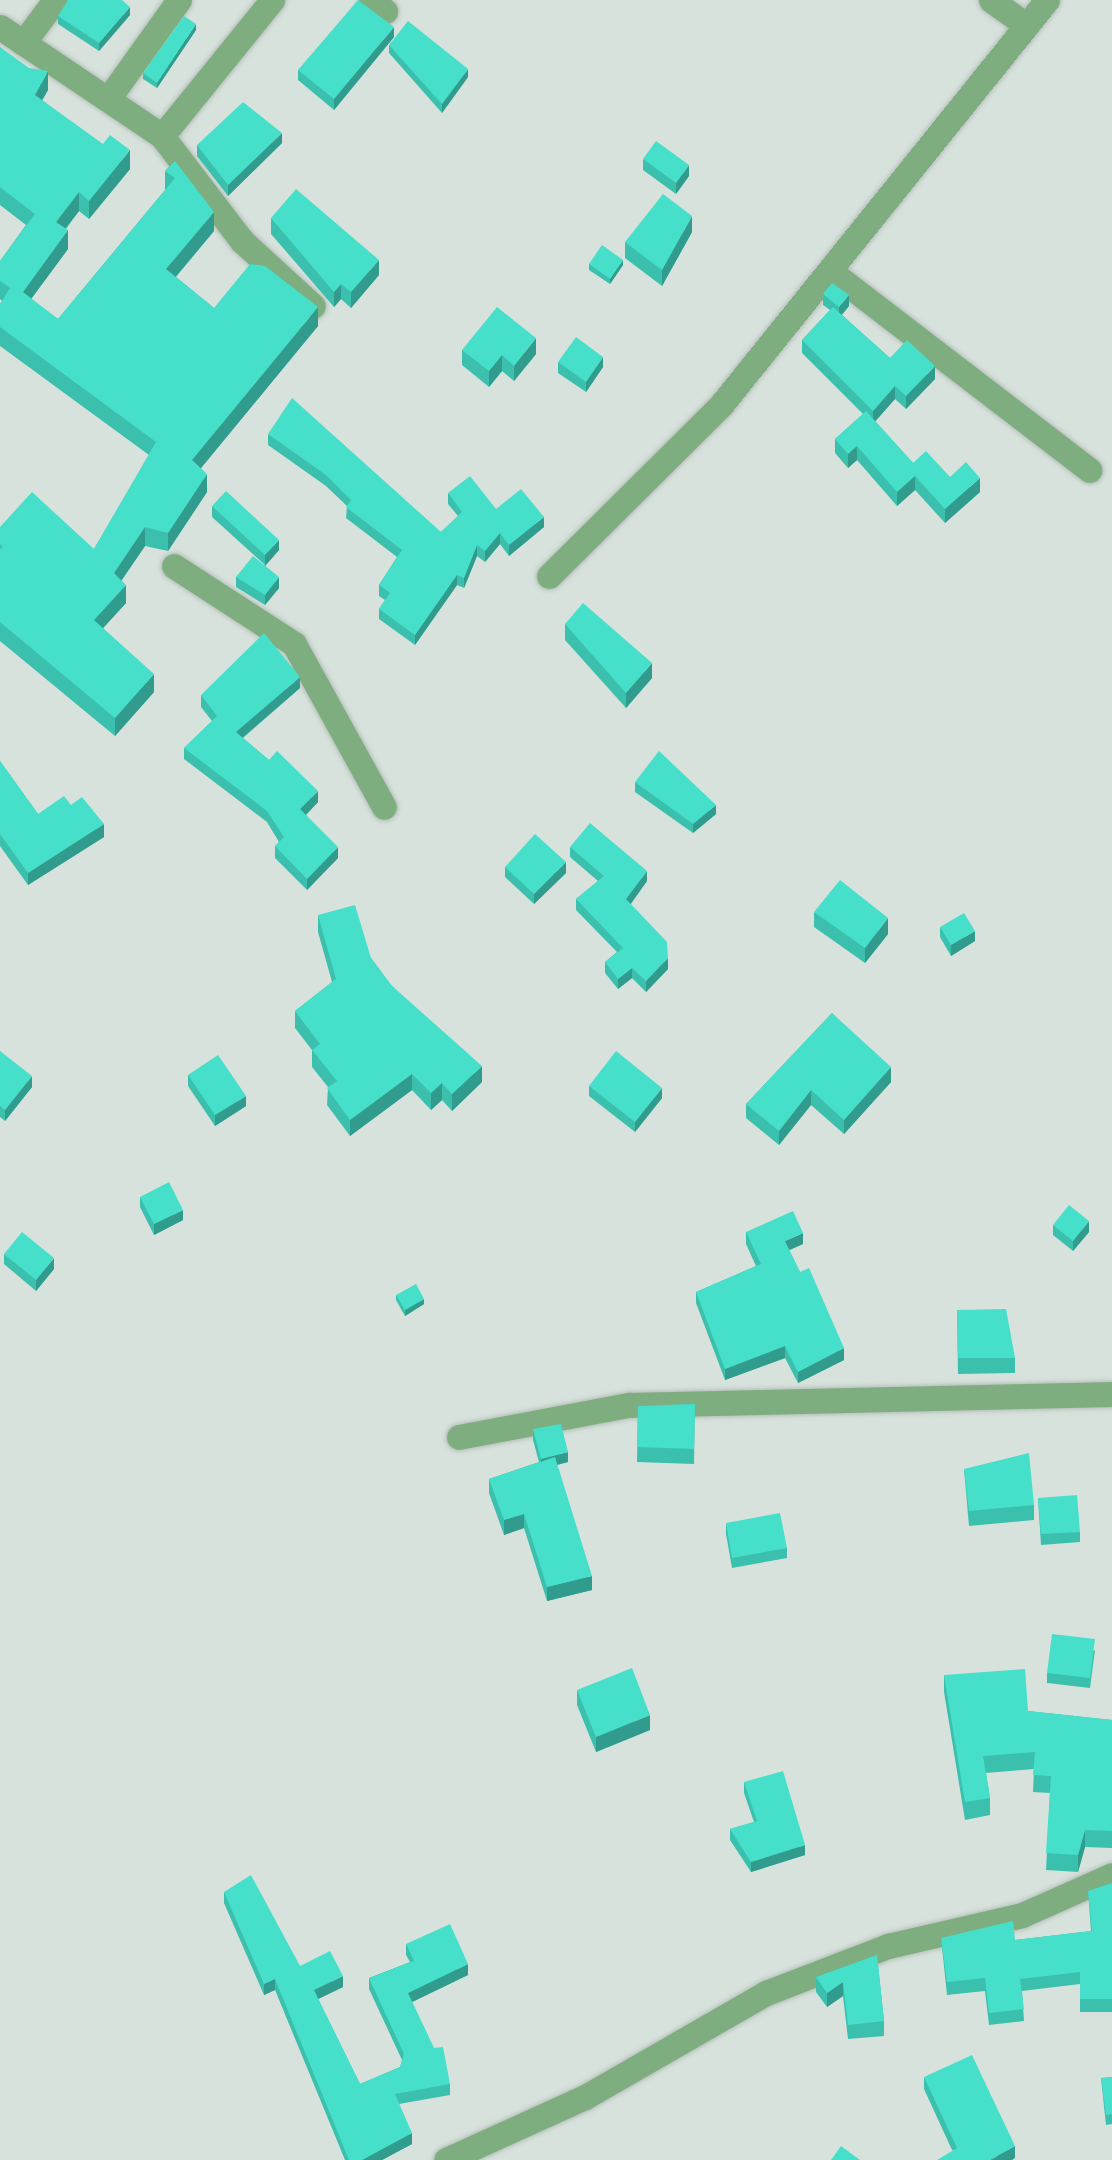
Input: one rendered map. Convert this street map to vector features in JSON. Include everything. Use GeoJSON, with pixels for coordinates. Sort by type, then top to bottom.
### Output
{"type":"FeatureCollection","features":[{"type":"Feature","properties":{"kind":"street"},"geometry":{"type":"LineString","coordinates":[[23,43],[54,0]]}},
{"type":"Feature","properties":{"kind":"street"},"geometry":{"type":"LineString","coordinates":[[108,99],[179,0]]}},
{"type":"Feature","properties":{"kind":"street"},"geometry":{"type":"LineString","coordinates":[[162,136],[272,0]]}},
{"type":"Feature","properties":{"kind":"street"},"geometry":{"type":"LineString","coordinates":[[991,0],[1026,25]]}},
{"type":"Feature","properties":{"kind":"street"},"geometry":{"type":"LineString","coordinates":[[549,576],[721,406],[1046,0]]}},
{"type":"Feature","properties":{"kind":"street"},"geometry":{"type":"LineString","coordinates":[[0,27],[162,136],[242,242],[318,310]]}},
{"type":"Feature","properties":{"kind":"street"},"geometry":{"type":"LineString","coordinates":[[830,270],[1089,470]]}},
{"type":"Feature","properties":{"kind":"street"},"geometry":{"type":"LineString","coordinates":[[174,566],[294,644],[384,807]]}},
{"type":"Feature","properties":{"kind":"street"},"geometry":{"type":"LineString","coordinates":[[459,1436],[628,1405],[1112,1394]]}},
{"type":"Feature","properties":{"kind":"street"},"geometry":{"type":"LineString","coordinates":[[446,2160],[585,2097],[766,1993],[888,1946],[1022,1915],[1112,1875]]}},
{"type":"Feature","properties":{"kind":"building"},"geometry":{"type":"Polygon","coordinates":[[[68,0],[122,0],[130,7],[99,43],[58,16],[68,0]]]}},
{"type":"Feature","properties":{"kind":"building"},"geometry":{"type":"Polygon","coordinates":[[[358,0],[394,27],[334,99],[298,70],[358,0]]]}},
{"type":"Feature","properties":{"kind":"building"},"geometry":{"type":"Polygon","coordinates":[[[184,16],[196,24],[157,83],[143,73],[184,16]]]}},
{"type":"Feature","properties":{"kind":"building"},"geometry":{"type":"Polygon","coordinates":[[[408,21],[468,69],[442,104],[389,45],[408,21]]]}},
{"type":"Feature","properties":{"kind":"building"},"geometry":{"type":"Polygon","coordinates":[[[0,47],[29,68],[48,71],[35,95],[103,144],[110,135],[130,150],[89,201],[79,192],[56,222],[68,230],[23,292],[58,319],[175,178],[165,171],[175,161],[214,212],[166,269],[214,308],[250,264],[265,266],[318,307],[192,460],[207,474],[168,533],[145,527],[114,573],[126,585],[94,620],[154,674],[115,718],[0,622],[0,527],[32,492],[94,549],[156,442],[0,327],[0,304],[10,288],[0,281],[0,261],[35,214],[0,187],[0,47]]]}},
{"type":"Feature","properties":{"kind":"building"},"geometry":{"type":"Polygon","coordinates":[[[243,102],[282,133],[228,185],[197,145],[243,102]]]}},
{"type":"Feature","properties":{"kind":"building"},"geometry":{"type":"Polygon","coordinates":[[[656,141],[689,165],[676,183],[643,159],[656,141]]]}},
{"type":"Feature","properties":{"kind":"building"},"geometry":{"type":"Polygon","coordinates":[[[296,189],[379,260],[351,292],[341,284],[334,292],[271,218],[296,189]]]}},
{"type":"Feature","properties":{"kind":"building"},"geometry":{"type":"Polygon","coordinates":[[[663,194],[692,216],[662,270],[625,242],[663,194]]]}},
{"type":"Feature","properties":{"kind":"building"},"geometry":{"type":"Polygon","coordinates":[[[602,245],[623,260],[610,279],[589,264],[602,245]]]}},
{"type":"Feature","properties":{"kind":"building"},"geometry":{"type":"Polygon","coordinates":[[[832,283],[849,295],[839,307],[823,294],[832,283]]]}},
{"type":"Feature","properties":{"kind":"building"},"geometry":{"type":"Polygon","coordinates":[[[497,307],[536,338],[514,366],[502,355],[489,371],[462,350],[497,307]]]}},
{"type":"Feature","properties":{"kind":"building"},"geometry":{"type":"Polygon","coordinates":[[[833,307],[890,358],[907,340],[935,366],[906,396],[895,386],[873,411],[802,340],[833,307]]]}},
{"type":"Feature","properties":{"kind":"building"},"geometry":{"type":"Polygon","coordinates":[[[576,337],[603,357],[586,382],[558,362],[576,337]]]}},
{"type":"Feature","properties":{"kind":"building"},"geometry":{"type":"Polygon","coordinates":[[[292,398],[441,532],[462,512],[448,493],[470,476],[496,509],[521,489],[544,517],[509,545],[500,533],[485,551],[477,545],[464,578],[457,575],[415,635],[379,609],[390,593],[379,585],[402,550],[346,507],[351,500],[326,475],[268,434],[292,398]]]}},
{"type":"Feature","properties":{"kind":"building"},"geometry":{"type":"Polygon","coordinates":[[[866,411],[913,463],[926,451],[950,477],[966,462],[980,478],[945,509],[915,476],[897,492],[857,446],[848,454],[835,439],[866,411]]]}},
{"type":"Feature","properties":{"kind":"building"},"geometry":{"type":"Polygon","coordinates":[[[226,491],[279,540],[265,555],[212,506],[226,491]]]}},
{"type":"Feature","properties":{"kind":"building"},"geometry":{"type":"Polygon","coordinates":[[[253,556],[279,577],[265,595],[236,577],[253,556]]]}},
{"type":"Feature","properties":{"kind":"building"},"geometry":{"type":"Polygon","coordinates":[[[583,603],[652,663],[626,693],[565,624],[583,603]]]}},
{"type":"Feature","properties":{"kind":"building"},"geometry":{"type":"Polygon","coordinates":[[[264,633],[300,677],[236,732],[269,760],[277,751],[318,791],[300,809],[338,847],[307,879],[275,846],[284,837],[267,811],[184,748],[217,716],[201,695],[264,633]]]}},
{"type":"Feature","properties":{"kind":"building"},"geometry":{"type":"Polygon","coordinates":[[[659,751],[716,805],[693,824],[635,782],[659,751]]]}},
{"type":"Feature","properties":{"kind":"building"},"geometry":{"type":"Polygon","coordinates":[[[0,761],[38,814],[64,796],[71,805],[82,797],[104,824],[28,873],[0,834],[0,761]]]}},
{"type":"Feature","properties":{"kind":"building"},"geometry":{"type":"Polygon","coordinates":[[[590,823],[647,871],[626,899],[667,942],[668,958],[646,981],[632,968],[618,979],[605,962],[623,948],[576,899],[604,876],[570,847],[590,823]]]}},
{"type":"Feature","properties":{"kind":"building"},"geometry":{"type":"Polygon","coordinates":[[[535,834],[566,862],[534,894],[505,867],[535,834]]]}},
{"type":"Feature","properties":{"kind":"building"},"geometry":{"type":"Polygon","coordinates":[[[840,880],[888,918],[865,948],[814,912],[840,880]]]}},
{"type":"Feature","properties":{"kind":"building"},"geometry":{"type":"Polygon","coordinates":[[[355,905],[371,958],[391,985],[482,1066],[452,1094],[442,1083],[431,1093],[412,1074],[350,1120],[327,1088],[337,1081],[312,1050],[320,1044],[295,1011],[336,979],[318,915],[355,905]]]}},
{"type":"Feature","properties":{"kind":"building"},"geometry":{"type":"Polygon","coordinates":[[[964,913],[975,931],[951,945],[940,927],[964,913]]]}},
{"type":"Feature","properties":{"kind":"building"},"geometry":{"type":"Polygon","coordinates":[[[832,1013],[891,1067],[844,1120],[811,1090],[779,1131],[746,1104],[832,1013]]]}},
{"type":"Feature","properties":{"kind":"building"},"geometry":{"type":"Polygon","coordinates":[[[0,1051],[32,1076],[5,1110],[0,1106],[0,1051]]]}},
{"type":"Feature","properties":{"kind":"building"},"geometry":{"type":"Polygon","coordinates":[[[616,1051],[662,1088],[635,1122],[589,1086],[616,1051]]]}},
{"type":"Feature","properties":{"kind":"building"},"geometry":{"type":"Polygon","coordinates":[[[218,1055],[246,1096],[215,1115],[188,1075],[218,1055]]]}},
{"type":"Feature","properties":{"kind":"building"},"geometry":{"type":"Polygon","coordinates":[[[169,1182],[183,1210],[154,1224],[140,1197],[169,1182]]]}},
{"type":"Feature","properties":{"kind":"building"},"geometry":{"type":"Polygon","coordinates":[[[1069,1205],[1089,1221],[1073,1241],[1053,1225],[1069,1205]]]}},
{"type":"Feature","properties":{"kind":"building"},"geometry":{"type":"Polygon","coordinates":[[[793,1211],[803,1233],[785,1241],[800,1272],[809,1268],[844,1348],[798,1372],[785,1346],[725,1369],[696,1292],[761,1264],[746,1232],[793,1211]]]}},
{"type":"Feature","properties":{"kind":"building"},"geometry":{"type":"Polygon","coordinates":[[[22,1232],[54,1258],[36,1280],[4,1254],[22,1232]]]}},
{"type":"Feature","properties":{"kind":"building"},"geometry":{"type":"Polygon","coordinates":[[[416,1284],[424,1299],[405,1310],[396,1295],[416,1284]]]}},
{"type":"Feature","properties":{"kind":"building"},"geometry":{"type":"Polygon","coordinates":[[[1006,1309],[1015,1358],[958,1358],[957,1310],[1006,1309]]]}},
{"type":"Feature","properties":{"kind":"building"},"geometry":{"type":"Polygon","coordinates":[[[695,1404],[694,1449],[637,1447],[638,1406],[695,1404]]]}},
{"type":"Feature","properties":{"kind":"building"},"geometry":{"type":"Polygon","coordinates":[[[561,1424],[568,1452],[541,1459],[533,1429],[561,1424]]]}},
{"type":"Feature","properties":{"kind":"building"},"geometry":{"type":"Polygon","coordinates":[[[1029,1453],[1034,1505],[969,1511],[964,1469],[1029,1453]]]}},
{"type":"Feature","properties":{"kind":"building"},"geometry":{"type":"Polygon","coordinates":[[[555,1457],[592,1576],[547,1587],[524,1514],[504,1520],[489,1479],[555,1457]]]}},
{"type":"Feature","properties":{"kind":"building"},"geometry":{"type":"Polygon","coordinates":[[[1077,1495],[1080,1532],[1041,1534],[1038,1498],[1077,1495]]]}},
{"type":"Feature","properties":{"kind":"building"},"geometry":{"type":"Polygon","coordinates":[[[780,1513],[787,1548],[732,1558],[726,1523],[780,1513]]]}},
{"type":"Feature","properties":{"kind":"building"},"geometry":{"type":"Polygon","coordinates":[[[1052,1634],[1095,1639],[1090,1678],[1047,1673],[1052,1634]]]}},
{"type":"Feature","properties":{"kind":"building"},"geometry":{"type":"Polygon","coordinates":[[[632,1668],[650,1715],[596,1737],[577,1690],[632,1668]]]}},
{"type":"Feature","properties":{"kind":"building"},"geometry":{"type":"Polygon","coordinates":[[[1025,1669],[1028,1711],[1112,1720],[1112,1831],[1085,1830],[1078,1855],[1046,1853],[1051,1776],[1033,1775],[1035,1752],[983,1756],[990,1798],[965,1802],[944,1675],[1025,1669]]]}},
{"type":"Feature","properties":{"kind":"building"},"geometry":{"type":"Polygon","coordinates":[[[783,1771],[805,1845],[751,1862],[730,1829],[757,1821],[744,1782],[783,1771]]]}},
{"type":"Feature","properties":{"kind":"building"},"geometry":{"type":"Polygon","coordinates":[[[251,1875],[300,1966],[330,1951],[343,1976],[314,1990],[360,2084],[400,2067],[404,2054],[369,1978],[414,1961],[406,1944],[450,1924],[468,1964],[408,1993],[434,2048],[443,2047],[450,2084],[395,2094],[412,2133],[362,2160],[349,2160],[275,1979],[264,1984],[224,1892],[251,1875]]]}},
{"type":"Feature","properties":{"kind":"building"},"geometry":{"type":"Polygon","coordinates":[[[1112,1883],[1112,1999],[1080,1999],[1080,1972],[1020,1979],[1024,2009],[989,2013],[985,1978],[947,1982],[941,1938],[1013,1921],[1015,1940],[1092,1931],[1088,1891],[1112,1883]]]}},
{"type":"Feature","properties":{"kind":"building"},"geometry":{"type":"Polygon","coordinates":[[[877,1955],[884,2021],[848,2025],[843,1982],[827,1993],[816,1977],[877,1955]]]}},
{"type":"Feature","properties":{"kind":"building"},"geometry":{"type":"Polygon","coordinates":[[[972,2055],[1015,2146],[990,2160],[937,2160],[957,2148],[924,2077],[972,2055]]]}},
{"type":"Feature","properties":{"kind":"building"},"geometry":{"type":"Polygon","coordinates":[[[1112,2077],[1112,2114],[1106,2115],[1101,2078],[1112,2077]]]}},
{"type":"Feature","properties":{"kind":"building"},"geometry":{"type":"Polygon","coordinates":[[[841,2146],[860,2160],[831,2160],[841,2146]]]}}]}
